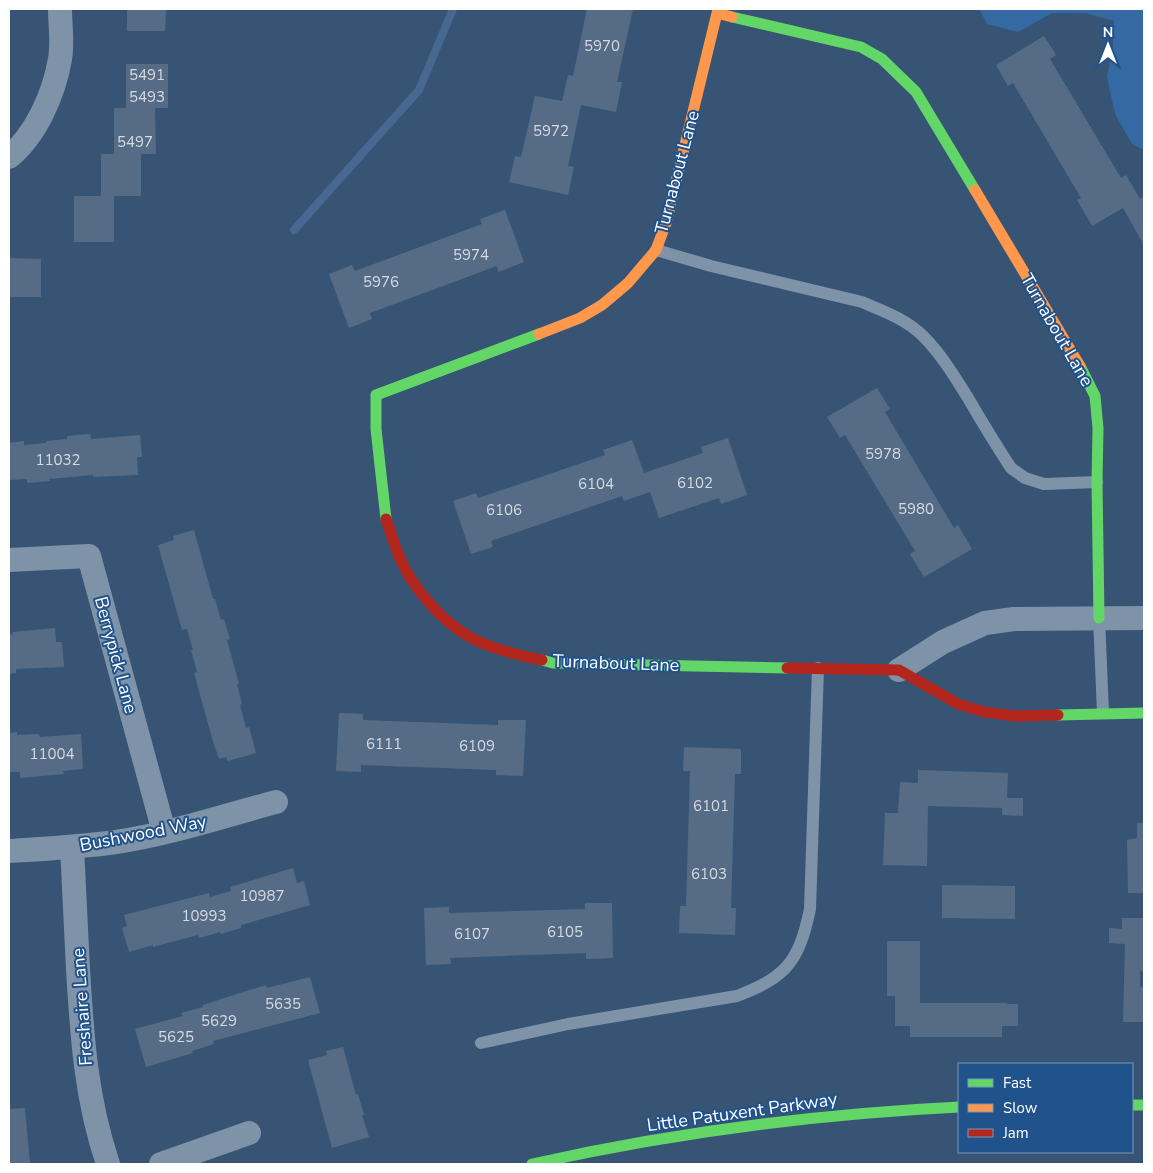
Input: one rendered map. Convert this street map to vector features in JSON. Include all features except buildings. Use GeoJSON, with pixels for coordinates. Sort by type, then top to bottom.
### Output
{"type":"FeatureCollection","features":[{"type":"Feature","properties":{"kind":"street"},"geometry":{"type":"LineString","coordinates":[[9,157],[18,150],[36,126],[54,84],[60,58],[60,9]]}},
{"type":"Feature","properties":{"kind":"street","name":"Turnabout Lane"},"geometry":{"type":"LineString","coordinates":[[1100,618],[1097,482],[1098,428],[1095,396],[1078,362],[916,92],[882,58],[861,47],[717,13],[666,223],[656,250],[628,283],[602,305],[580,318],[376,395],[376,430],[385,516],[397,551],[411,578],[433,607],[458,630],[482,643],[515,654],[553,663],[899,670],[958,704],[984,712],[1015,716],[1144,713]]}},
{"type":"Feature","properties":{"kind":"street","name":"Berrypick Lane"},"geometry":{"type":"LineString","coordinates":[[9,560],[89,556],[164,832]]}},
{"type":"Feature","properties":{"kind":"street"},"geometry":{"type":"LineString","coordinates":[[899,670],[943,642],[985,623],[1014,619],[1144,618]]}},
{"type":"Feature","properties":{"kind":"street","name":"Bushwood Way"},"geometry":{"type":"LineString","coordinates":[[9,851],[117,842],[164,832],[276,802]]}},
{"type":"Feature","properties":{"kind":"street","name":"Freshaire Lane"},"geometry":{"type":"LineString","coordinates":[[72,847],[82,1041],[88,1090],[98,1134],[108,1164]]}},
{"type":"Feature","properties":{"kind":"street","name":"Little Patuxent Parkway"},"geometry":{"type":"LineString","coordinates":[[532,1164],[565,1156],[744,1126],[920,1108],[958,1107]]}},
{"type":"Feature","properties":{"kind":"street"},"geometry":{"type":"LineString","coordinates":[[161,1164],[249,1133]]}},
{"type":"Feature","properties":{"kind":"lane"},"geometry":{"type":"LineString","coordinates":[[656,250],[710,266],[862,302],[904,321],[923,335],[952,372],[1011,468],[1025,478],[1044,484],[1097,482]]}},
{"type":"Feature","properties":{"kind":"lane"},"geometry":{"type":"LineString","coordinates":[[1100,618],[1103,713]]}},
{"type":"Feature","properties":{"kind":"lane"},"geometry":{"type":"LineString","coordinates":[[481,1043],[568,1024],[737,996],[758,988],[779,976],[794,958],[804,936],[810,909],[818,668]]}},
{"type":"Feature","properties":{"kind":"shaded area"},"geometry":{"type":"Polygon","coordinates":[[[979,9],[1144,9],[1144,150],[1132,144],[1115,114],[1107,77],[1113,46],[1114,21],[1085,13],[1052,13],[1018,32],[987,24],[979,9]]]}},
{"type":"Feature","properties":{"kind":"waterway"},"geometry":{"type":"LineString","coordinates":[[294,230],[419,90],[453,9]]}},
{"type":"Feature","properties":{"kind":"traffic: fast"},"geometry":{"type":"LineString","coordinates":[[732,17],[861,47],[882,59],[916,92],[975,190]]}},
{"type":"Feature","properties":{"kind":"traffic: fast"},"geometry":{"type":"LineString","coordinates":[[386,519],[376,429],[376,395],[539,334]]}},
{"type":"Feature","properties":{"kind":"traffic: fast"},"geometry":{"type":"LineString","coordinates":[[1080,366],[1095,396],[1098,428],[1099,618]]}},
{"type":"Feature","properties":{"kind":"traffic: fast"},"geometry":{"type":"LineString","coordinates":[[542,660],[553,663],[787,668]]}},
{"type":"Feature","properties":{"kind":"traffic: fast"},"geometry":{"type":"LineString","coordinates":[[1058,715],[1144,713]]}},
{"type":"Feature","properties":{"kind":"traffic: fast"},"geometry":{"type":"LineString","coordinates":[[1133,1105],[1144,1105]]}},
{"type":"Feature","properties":{"kind":"traffic: fast"},"geometry":{"type":"LineString","coordinates":[[532,1164],[638,1143],[744,1126],[852,1114],[958,1107]]}},
{"type":"Feature","properties":{"kind":"traffic: slow"},"geometry":{"type":"LineString","coordinates":[[539,334],[580,318],[602,305],[628,283],[656,250],[666,223],[717,13],[732,17]]}},
{"type":"Feature","properties":{"kind":"traffic: slow"},"geometry":{"type":"LineString","coordinates":[[975,190],[1080,366]]}},
{"type":"Feature","properties":{"kind":"traffic: jam"},"geometry":{"type":"LineString","coordinates":[[386,519],[403,565],[433,608],[471,638],[512,653],[542,660]]}},
{"type":"Feature","properties":{"kind":"traffic: jam"},"geometry":{"type":"LineString","coordinates":[[787,668],[899,670],[958,704],[984,712],[1015,716],[1058,715]]}}]}
